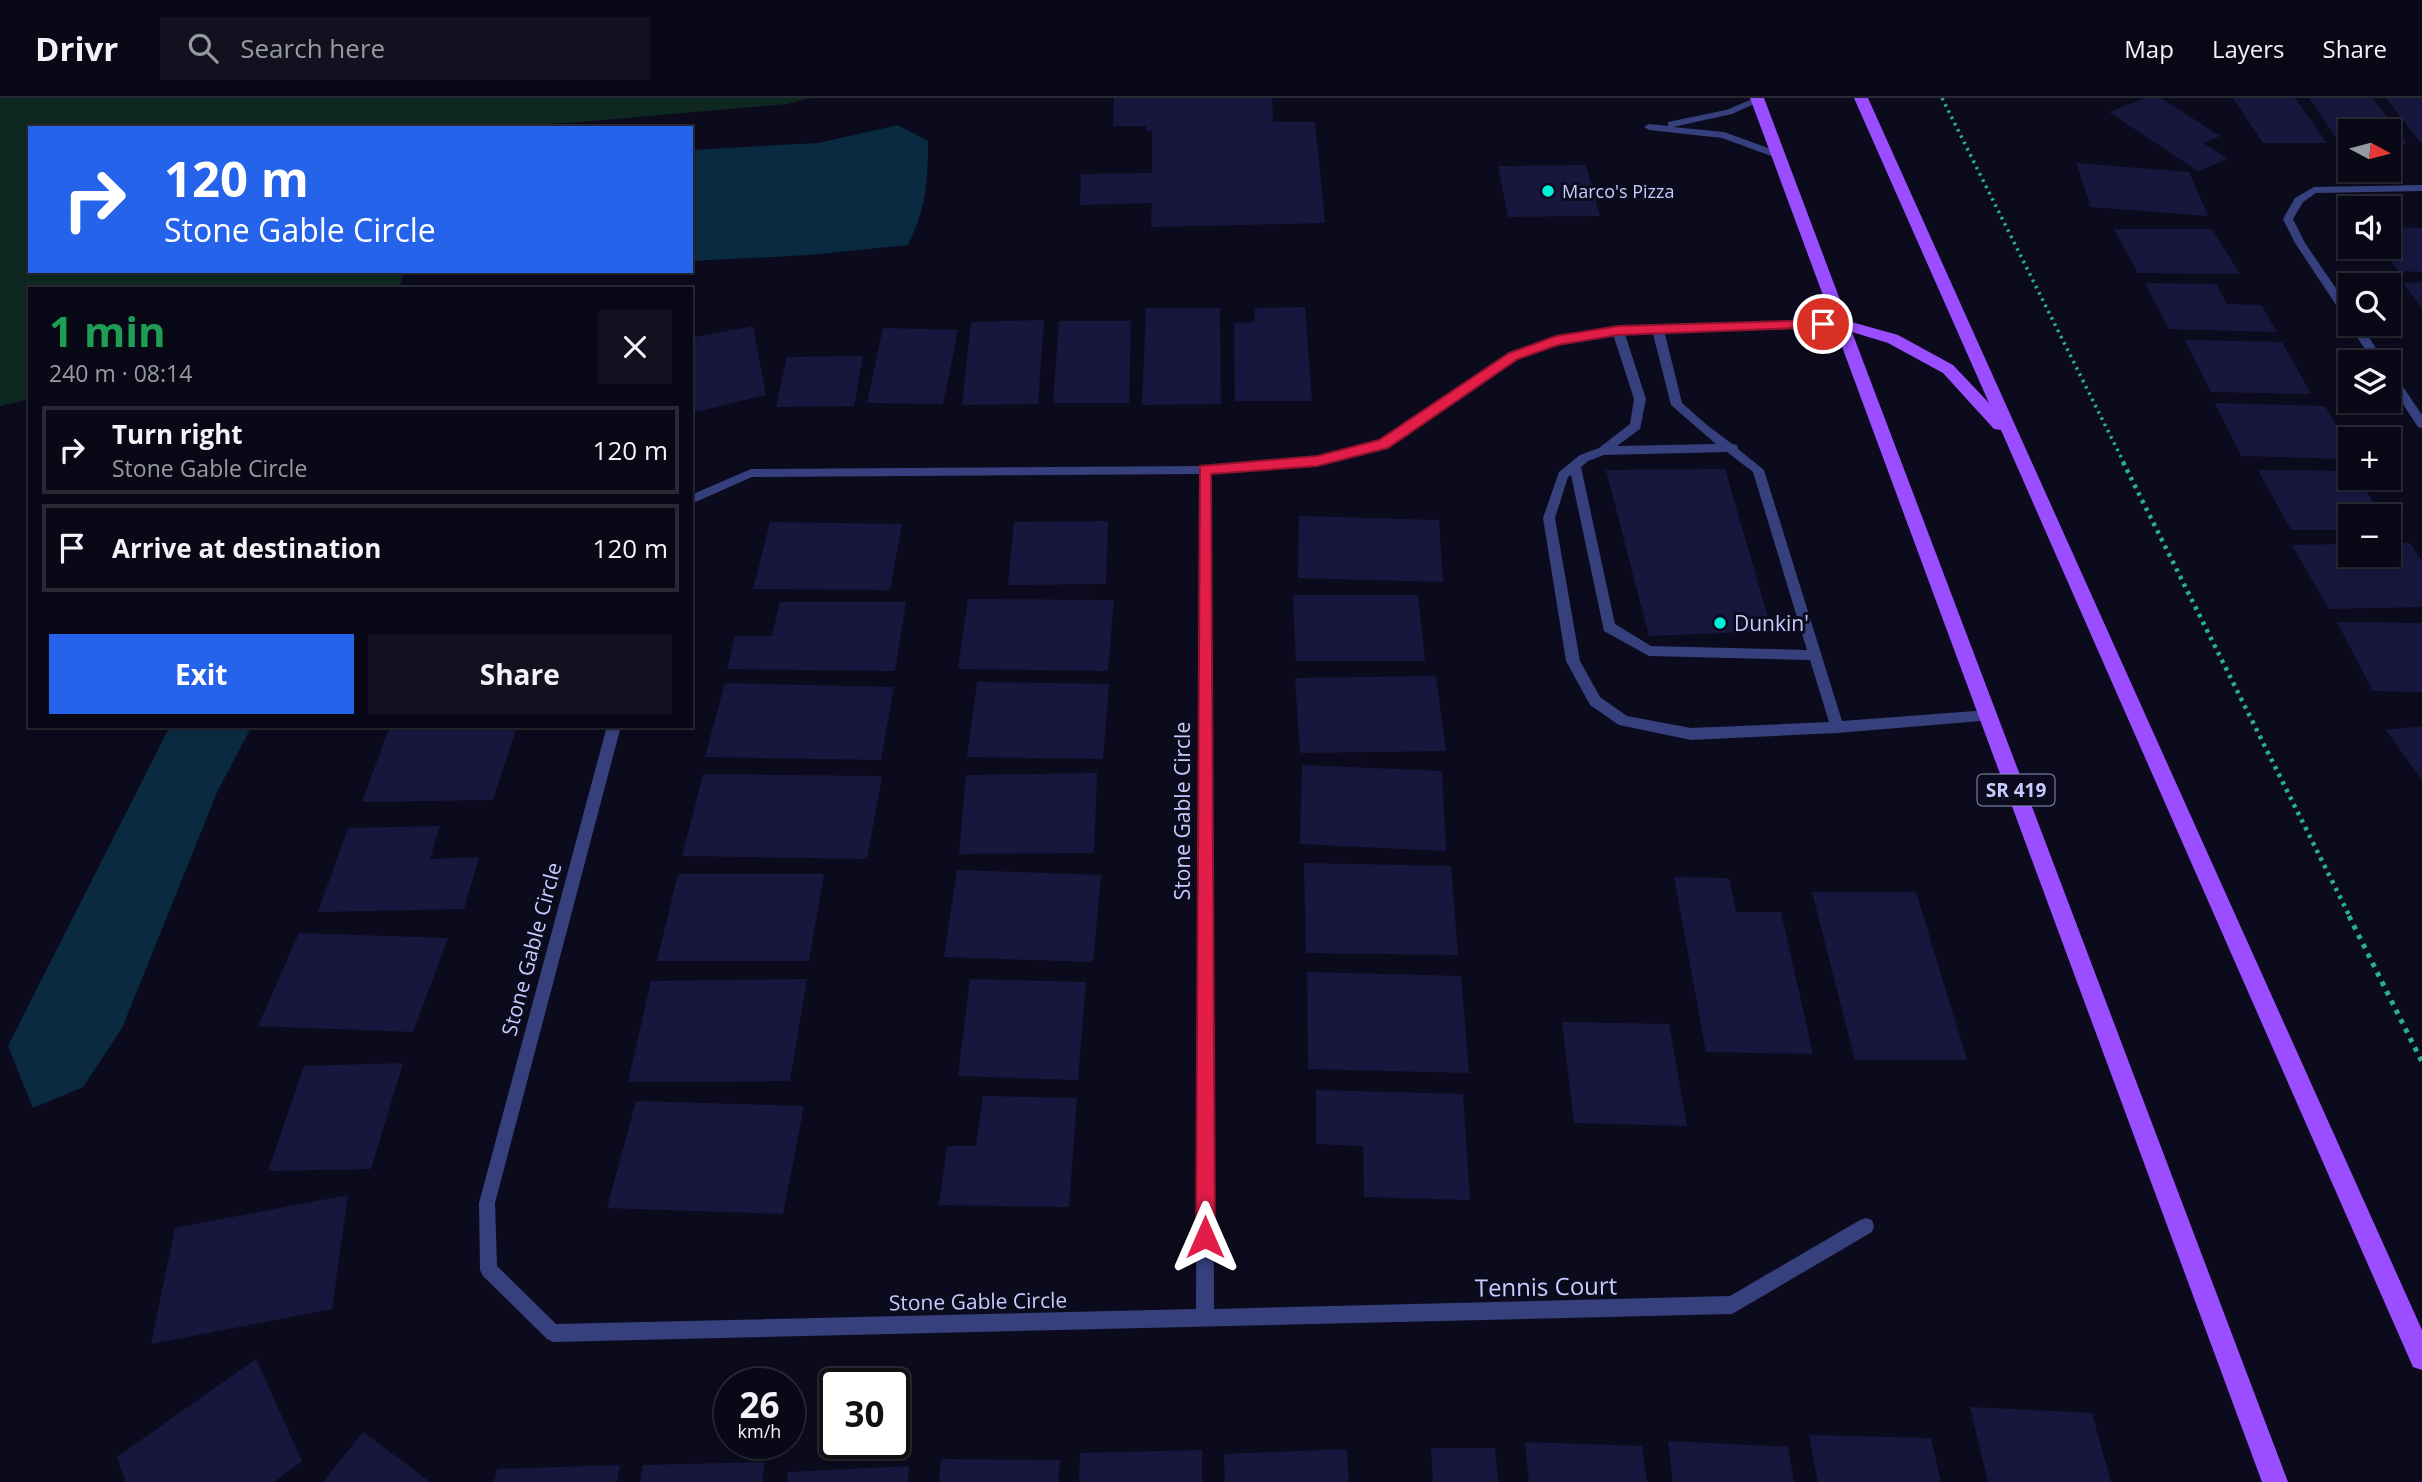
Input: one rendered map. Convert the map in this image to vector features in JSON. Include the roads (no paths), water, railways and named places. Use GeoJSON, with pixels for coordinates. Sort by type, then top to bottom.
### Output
{"type":"FeatureCollection","features":[{"type":"Feature","properties":{"kind":"main road"},"geometry":{"type":"LineString","coordinates":[[1861,98],[2422,1358]]}},
{"type":"Feature","properties":{"kind":"main road","name":"SR 419"},"geometry":{"type":"LineString","coordinates":[[1757,99],[2276,1482]]}},
{"type":"Feature","properties":{"kind":"main road"},"geometry":{"type":"LineString","coordinates":[[1841,324],[1893,339],[1948,369],[2010,437]]}},
{"type":"Feature","properties":{"kind":"street"},"geometry":{"type":"LineString","coordinates":[[1757,99],[1719,115],[1649,127],[1724,135],[1778,155]]}},
{"type":"Feature","properties":{"kind":"street"},"geometry":{"type":"LineString","coordinates":[[2338,299],[2300,243],[2288,219],[2299,200],[2314,190],[2422,188]]}},
{"type":"Feature","properties":{"kind":"street"},"geometry":{"type":"LineString","coordinates":[[693,499],[751,473],[1205,470],[1317,461],[1384,444],[1513,356],[1556,341],[1618,331],[1841,324]]}},
{"type":"Feature","properties":{"kind":"street"},"geometry":{"type":"LineString","coordinates":[[1658,330],[1677,405],[1758,470],[1837,727]]}},
{"type":"Feature","properties":{"kind":"street"},"geometry":{"type":"LineString","coordinates":[[1618,331],[1640,399],[1636,426],[1603,451],[1584,458],[1563,475],[1549,518],[1573,661],[1595,701],[1624,721],[1691,734],[1988,716]]}},
{"type":"Feature","properties":{"kind":"street"},"geometry":{"type":"LineString","coordinates":[[2401,393],[2422,424]]}},
{"type":"Feature","properties":{"kind":"street"},"geometry":{"type":"LineString","coordinates":[[1603,451],[1733,448]]}},
{"type":"Feature","properties":{"kind":"street"},"geometry":{"type":"LineString","coordinates":[[1575,465],[1609,627],[1649,651],[1815,655]]}},
{"type":"Feature","properties":{"kind":"street","name":"Stone Gable Circle"},"geometry":{"type":"LineString","coordinates":[[613,728],[487,1203],[489,1270],[553,1333],[1205,1319],[1205,470]]}},
{"type":"Feature","properties":{"kind":"street","name":"Tennis Court"},"geometry":{"type":"LineString","coordinates":[[1205,1319],[1732,1305],[1866,1226]]}},
{"type":"Feature","properties":{"kind":"water"},"geometry":{"type":"Polygon","coordinates":[[[898,125],[928,141],[925,194],[919,219],[908,245],[809,255],[693,261],[693,150],[818,143],[898,125]]]}},
{"type":"Feature","properties":{"kind":"water"},"geometry":{"type":"Polygon","coordinates":[[[169,728],[251,728],[218,790],[122,1028],[83,1087],[33,1108],[8,1046],[169,728]]]}},
{"type":"Feature","properties":{"kind":"place","name":"Marco's Pizza"},"geometry":{"type":"Point","coordinates":[1548,191]}},
{"type":"Feature","properties":{"kind":"place","name":"Dunkin'"},"geometry":{"type":"Point","coordinates":[1720,623]}}]}
